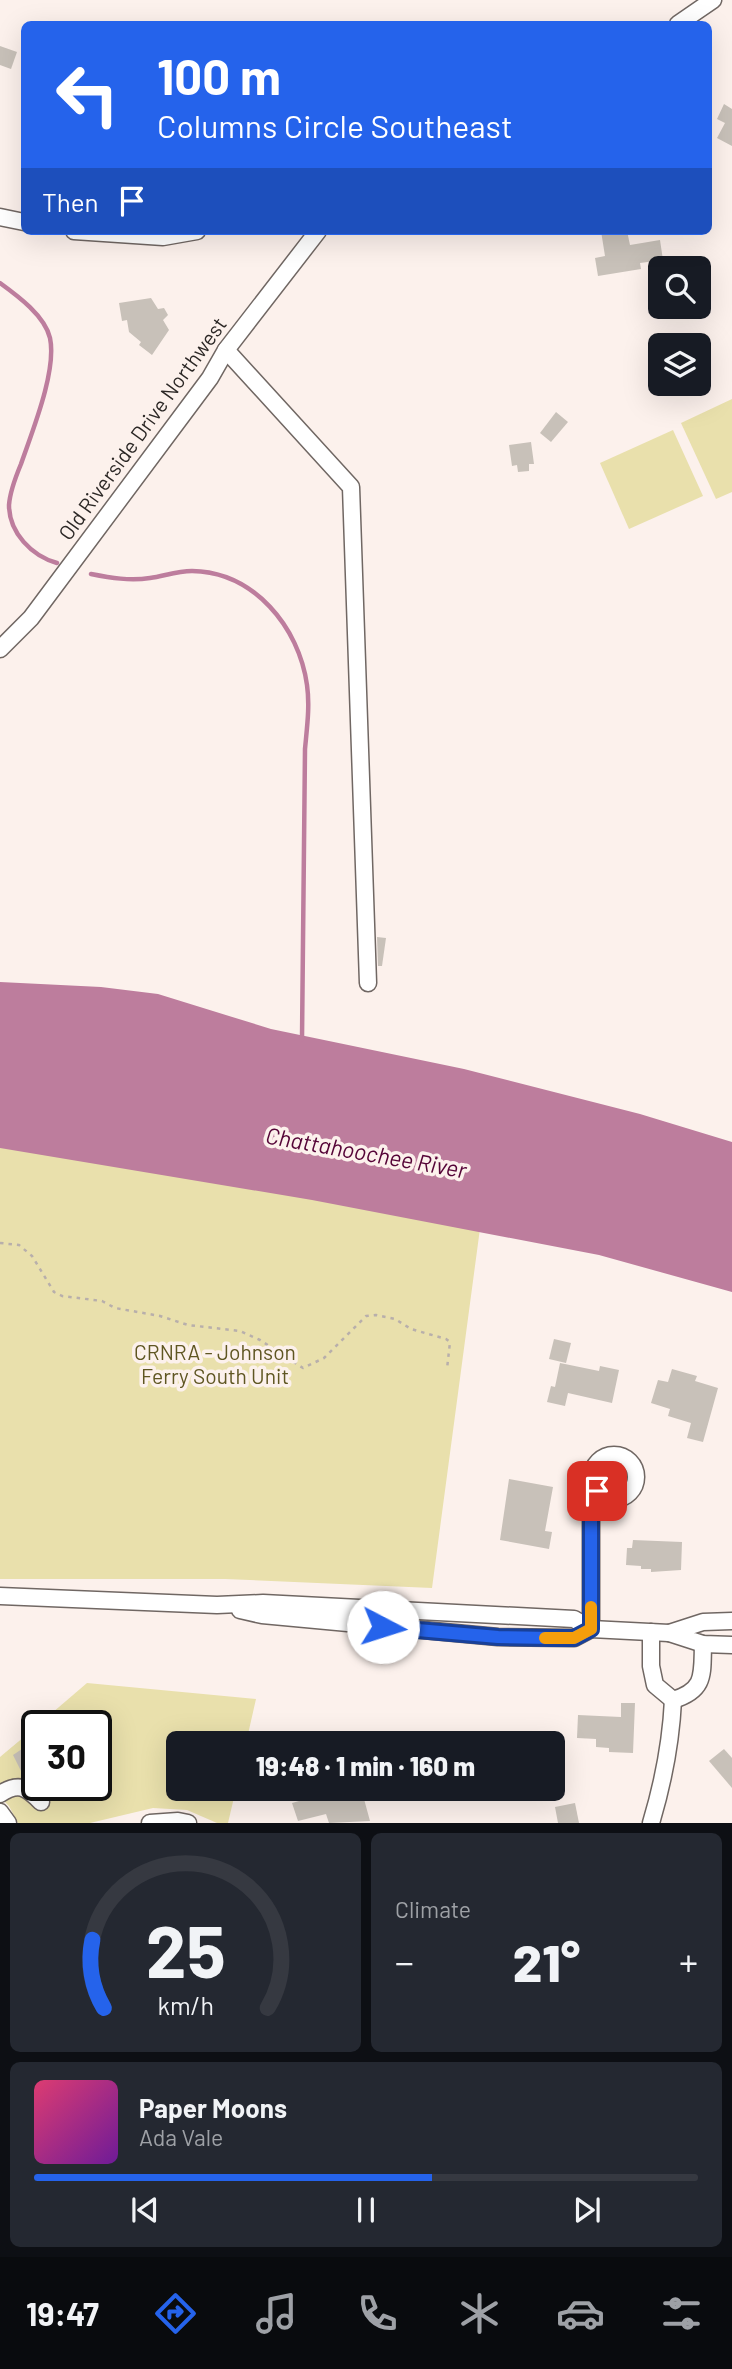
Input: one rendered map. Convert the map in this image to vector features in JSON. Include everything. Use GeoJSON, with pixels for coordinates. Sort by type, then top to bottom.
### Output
{"type":"FeatureCollection","features":[{"type":"Feature","properties":{"kind":"street"},"geometry":{"type":"LineString","coordinates":[[682,21],[713,0]]}},
{"type":"Feature","properties":{"kind":"street"},"geometry":{"type":"LineString","coordinates":[[0,217],[21,221]]}},
{"type":"Feature","properties":{"kind":"street"},"geometry":{"type":"LineString","coordinates":[[133,235],[174,235]]}},
{"type":"Feature","properties":{"kind":"street","name":"Old Riverside Drive Northwest"},"geometry":{"type":"LineString","coordinates":[[0,649],[39,607],[209,378],[226,350],[315,235]]}},
{"type":"Feature","properties":{"kind":"street"},"geometry":{"type":"LineString","coordinates":[[226,350],[351,487],[369,983]]}},
{"type":"Feature","properties":{"kind":"street"},"geometry":{"type":"LineString","coordinates":[[591,1629],[591,1503],[597,1491]]}},
{"type":"Feature","properties":{"kind":"street"},"geometry":{"type":"LineString","coordinates":[[0,1596],[218,1605],[263,1603],[573,1619],[591,1629],[669,1633],[703,1644],[732,1645]]}},
{"type":"Feature","properties":{"kind":"street"},"geometry":{"type":"LineString","coordinates":[[218,1605],[262,1615],[498,1637],[574,1638],[591,1629]]}},
{"type":"Feature","properties":{"kind":"street"},"geometry":{"type":"LineString","coordinates":[[461,1634],[462,1614]]}},
{"type":"Feature","properties":{"kind":"street"},"geometry":{"type":"LineString","coordinates":[[669,1633],[703,1622],[732,1621]]}},
{"type":"Feature","properties":{"kind":"street"},"geometry":{"type":"LineString","coordinates":[[651,1632],[651,1666],[655,1685],[673,1700]]}},
{"type":"Feature","properties":{"kind":"street"},"geometry":{"type":"LineString","coordinates":[[673,1700],[685,1696],[697,1687],[701,1679],[703,1644]]}},
{"type":"Feature","properties":{"kind":"street"},"geometry":{"type":"LineString","coordinates":[[651,1823],[661,1786],[672,1724],[673,1700]]}},
{"type":"Feature","properties":{"kind":"street"},"geometry":{"type":"LineString","coordinates":[[0,1794],[18,1786],[31,1792],[41,1802]]}},
{"type":"Feature","properties":{"kind":"street"},"geometry":{"type":"LineString","coordinates":[[0,1812],[8,1823]]}},
{"type":"Feature","properties":{"kind":"street"},"geometry":{"type":"LineString","coordinates":[[150,1823],[188,1823]]}},
{"type":"Feature","properties":{"kind":"path"},"geometry":{"type":"LineString","coordinates":[[0,1243],[19,1245],[32,1256],[54,1292],[62,1296],[102,1301],[115,1308],[160,1316],[188,1325],[240,1331],[260,1339],[303,1368],[324,1358],[366,1316],[376,1315],[396,1320],[426,1335],[450,1342],[447,1369]]}},
{"type":"Feature","properties":{"kind":"green space"},"geometry":{"type":"Polygon","coordinates":[[[732,399],[732,492],[716,499],[681,423],[732,399]]]}},
{"type":"Feature","properties":{"kind":"green space"},"geometry":{"type":"Polygon","coordinates":[[[673,430],[703,496],[629,529],[600,463],[673,430]]]}},
{"type":"Feature","properties":{"kind":"green space","name":"CRNRA - Johnson Ferry South Unit"},"geometry":{"type":"Polygon","coordinates":[[[0,1122],[481,1221],[432,1588],[225,1579],[0,1579],[0,1122]]]}},
{"type":"Feature","properties":{"kind":"green space"},"geometry":{"type":"Polygon","coordinates":[[[87,1683],[256,1699],[249,1731],[166,1731],[166,1801],[233,1801],[228,1823],[217,1823],[187,1810],[153,1808],[90,1823],[18,1823],[9,1806],[0,1797],[0,1757],[21,1739],[21,1801],[112,1801],[112,1710],[56,1710],[87,1683]]]}},
{"type":"Feature","properties":{"kind":"water","name":"Chattahoochee River"},"geometry":{"type":"Polygon","coordinates":[[[0,982],[101,987],[158,994],[271,1029],[464,1069],[640,1114],[732,1142],[732,1292],[599,1255],[312,1200],[0,1148],[0,982]]]}},
{"type":"Feature","properties":{"kind":"building"},"geometry":{"type":"Polygon","coordinates":[[[0,46],[17,52],[11,69],[0,65],[0,46]]]}},
{"type":"Feature","properties":{"kind":"building"},"geometry":{"type":"Polygon","coordinates":[[[724,104],[732,109],[732,146],[717,138],[725,123],[717,119],[724,104]]]}},
{"type":"Feature","properties":{"kind":"building"},"geometry":{"type":"Polygon","coordinates":[[[602,235],[628,235],[630,245],[660,240],[662,256],[648,256],[648,262],[640,263],[641,269],[598,276],[595,258],[605,256],[602,235]]]}},
{"type":"Feature","properties":{"kind":"building"},"geometry":{"type":"Polygon","coordinates":[[[151,298],[158,309],[164,308],[168,315],[163,320],[169,330],[152,355],[139,345],[141,342],[129,332],[127,320],[122,321],[119,303],[151,298]]]}},
{"type":"Feature","properties":{"kind":"building"},"geometry":{"type":"Polygon","coordinates":[[[556,412],[568,422],[551,442],[540,433],[556,412]]]}},
{"type":"Feature","properties":{"kind":"building"},"geometry":{"type":"Polygon","coordinates":[[[531,442],[534,464],[529,464],[529,471],[518,472],[517,465],[512,466],[509,445],[531,442]]]}},
{"type":"Feature","properties":{"kind":"building"},"geometry":{"type":"Polygon","coordinates":[[[377,937],[386,938],[382,966],[378,966],[377,937]]]}},
{"type":"Feature","properties":{"kind":"building"},"geometry":{"type":"Polygon","coordinates":[[[554,1339],[571,1343],[566,1363],[549,1359],[554,1339]]]}},
{"type":"Feature","properties":{"kind":"building"},"geometry":{"type":"Polygon","coordinates":[[[560,1363],[599,1371],[600,1366],[619,1370],[612,1403],[568,1393],[565,1406],[547,1402],[551,1386],[555,1387],[560,1363]]]}},
{"type":"Feature","properties":{"kind":"building"},"geometry":{"type":"Polygon","coordinates":[[[672,1369],[697,1376],[695,1381],[718,1388],[703,1442],[687,1438],[691,1423],[668,1416],[670,1409],[651,1403],[658,1380],[668,1382],[672,1369]]]}},
{"type":"Feature","properties":{"kind":"building"},"geometry":{"type":"Polygon","coordinates":[[[509,1479],[553,1487],[545,1531],[552,1532],[549,1549],[500,1540],[509,1479]]]}},
{"type":"Feature","properties":{"kind":"building"},"geometry":{"type":"Polygon","coordinates":[[[633,1540],[682,1542],[681,1570],[651,1572],[651,1569],[641,1569],[641,1566],[626,1565],[627,1548],[632,1548],[633,1540]]]}},
{"type":"Feature","properties":{"kind":"building"},"geometry":{"type":"Polygon","coordinates":[[[621,1703],[635,1703],[633,1753],[609,1752],[609,1748],[596,1747],[596,1739],[577,1738],[578,1715],[621,1717],[621,1703]]]}},
{"type":"Feature","properties":{"kind":"building"},"geometry":{"type":"Polygon","coordinates":[[[724,1749],[732,1758],[732,1788],[709,1761],[724,1749]]]}},
{"type":"Feature","properties":{"kind":"building"},"geometry":{"type":"Polygon","coordinates":[[[21,1750],[21,1771],[13,1755],[21,1750]]]}},
{"type":"Feature","properties":{"kind":"building"},"geometry":{"type":"Polygon","coordinates":[[[365,1801],[370,1821],[329,1823],[326,1814],[298,1821],[292,1803],[365,1801]]]}},
{"type":"Feature","properties":{"kind":"building"},"geometry":{"type":"Polygon","coordinates":[[[575,1803],[579,1823],[558,1823],[555,1807],[575,1803]]]}},
{"type":"Feature","properties":{"kind":"waterway"},"geometry":{"type":"LineString","coordinates":[[0,283],[37,314],[50,338],[47,384],[9,505],[13,525],[24,542],[39,555],[57,563]]}},
{"type":"Feature","properties":{"kind":"waterway"},"geometry":{"type":"LineString","coordinates":[[91,574],[135,579],[192,571],[235,581],[254,592],[270,607],[294,643],[302,663],[308,701],[305,749],[302,1039]]}},
{"type":"Feature","properties":{"kind":"slow traffic"},"geometry":{"type":"LineString","coordinates":[[545,1638],[574,1638],[591,1629],[591,1607]]}},
{"type":"Feature","properties":{"kind":"route"},"geometry":{"type":"LineString","coordinates":[[383,1627],[498,1637],[552,1638],[574,1638],[591,1629],[591,1503],[597,1491]]}}]}
